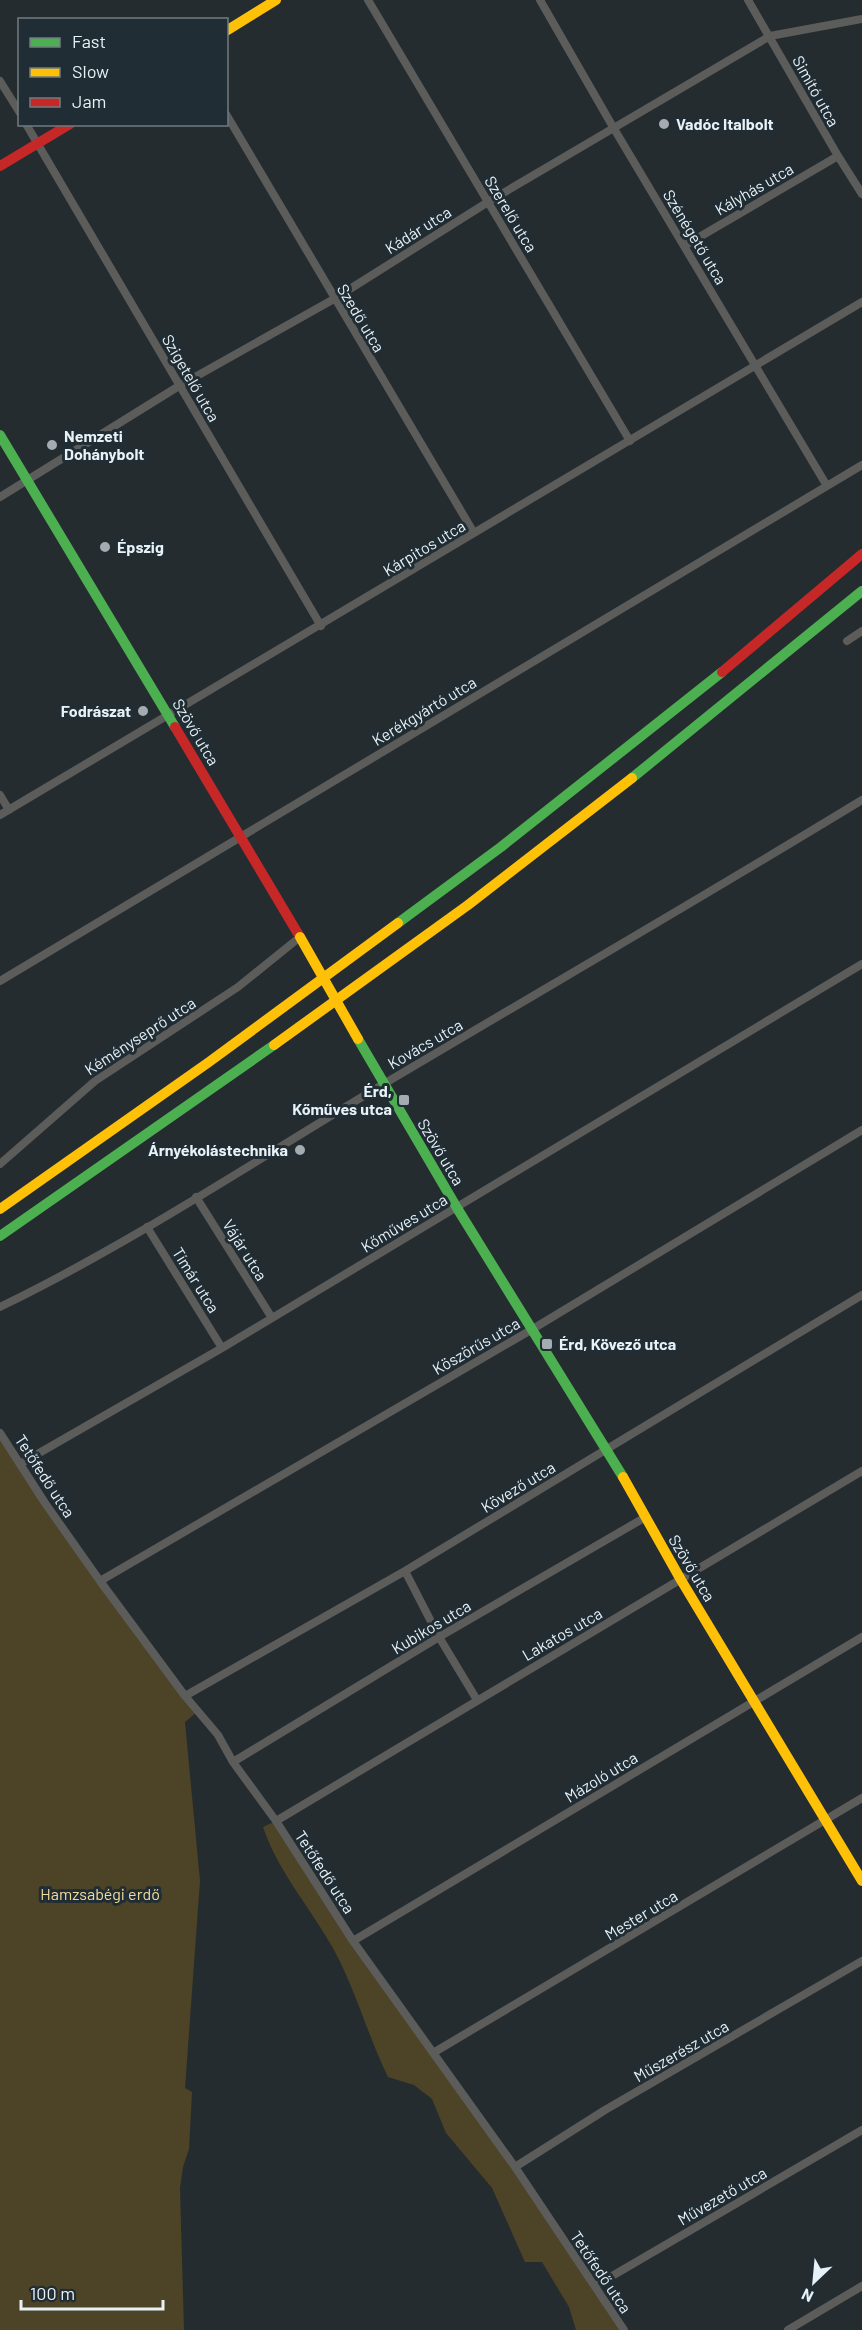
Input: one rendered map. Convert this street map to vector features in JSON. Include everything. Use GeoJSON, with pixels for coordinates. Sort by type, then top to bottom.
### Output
{"type":"FeatureCollection","features":[{"type":"Feature","properties":{"kind":"main road"},"geometry":{"type":"LineString","coordinates":[[228,30],[276,0]]}},
{"type":"Feature","properties":{"kind":"main road"},"geometry":{"type":"LineString","coordinates":[[0,166],[67,126]]}},
{"type":"Feature","properties":{"kind":"main road","name":"Szövő utca"},"geometry":{"type":"LineString","coordinates":[[0,435],[300,937],[383,1085],[531,1330],[607,1448],[644,1518],[862,1881]]}},
{"type":"Feature","properties":{"kind":"main road"},"geometry":{"type":"LineString","coordinates":[[0,1209],[209,1062],[501,847],[742,656],[862,554]]}},
{"type":"Feature","properties":{"kind":"main road"},"geometry":{"type":"LineString","coordinates":[[0,1236],[218,1085],[468,905],[633,777],[862,591]]}},
{"type":"Feature","properties":{"kind":"street","name":"Szerelő utca"},"geometry":{"type":"LineString","coordinates":[[368,0],[630,441]]}},
{"type":"Feature","properties":{"kind":"street","name":"Szénégető utca"},"geometry":{"type":"LineString","coordinates":[[540,0],[827,486]]}},
{"type":"Feature","properties":{"kind":"street","name":"Simító utca"},"geometry":{"type":"LineString","coordinates":[[748,0],[862,195]]}},
{"type":"Feature","properties":{"kind":"street","name":"Kádár utca"},"geometry":{"type":"LineString","coordinates":[[0,497],[179,386],[334,299],[488,202],[770,36],[862,19]]}},
{"type":"Feature","properties":{"kind":"street"},"geometry":{"type":"LineString","coordinates":[[0,81],[18,110]]}},
{"type":"Feature","properties":{"kind":"street","name":"Szedő utca"},"geometry":{"type":"LineString","coordinates":[[228,117],[474,533]]}},
{"type":"Feature","properties":{"kind":"street","name":"Szigetelő utca"},"geometry":{"type":"LineString","coordinates":[[27,126],[321,626]]}},
{"type":"Feature","properties":{"kind":"street","name":"Kályhás utca"},"geometry":{"type":"LineString","coordinates":[[684,246],[838,156]]}},
{"type":"Feature","properties":{"kind":"street","name":"Kárpitos utca"},"geometry":{"type":"LineString","coordinates":[[0,815],[862,302]]}},
{"type":"Feature","properties":{"kind":"street","name":"Kerékgyártó utca"},"geometry":{"type":"LineString","coordinates":[[0,981],[862,465]]}},
{"type":"Feature","properties":{"kind":"street"},"geometry":{"type":"LineString","coordinates":[[847,641],[862,631]]}},
{"type":"Feature","properties":{"kind":"street"},"geometry":{"type":"LineString","coordinates":[[0,795],[9,810]]}},
{"type":"Feature","properties":{"kind":"street","name":"Kovács utca"},"geometry":{"type":"LineString","coordinates":[[0,1308],[48,1284],[147,1227],[710,893],[862,800]]}},
{"type":"Feature","properties":{"kind":"street","name":"Kéményseprő utca"},"geometry":{"type":"LineString","coordinates":[[0,1164],[94,1081],[238,987],[300,937]]}},
{"type":"Feature","properties":{"kind":"street","name":"Kőműves utca"},"geometry":{"type":"LineString","coordinates":[[20,1464],[222,1348],[862,964]]}},
{"type":"Feature","properties":{"kind":"street","name":"Köszörűs utca"},"geometry":{"type":"LineString","coordinates":[[100,1581],[531,1330],[862,1130]]}},
{"type":"Feature","properties":{"kind":"street","name":"Vájár utca"},"geometry":{"type":"LineString","coordinates":[[196,1197],[272,1318]]}},
{"type":"Feature","properties":{"kind":"street","name":"Tímár utca"},"geometry":{"type":"LineString","coordinates":[[147,1227],[222,1348]]}},
{"type":"Feature","properties":{"kind":"street","name":"Kövező utca"},"geometry":{"type":"LineString","coordinates":[[185,1696],[405,1571],[862,1295]]}},
{"type":"Feature","properties":{"kind":"street","name":"Tetőfedő utca"},"geometry":{"type":"LineString","coordinates":[[0,1433],[100,1581],[185,1696],[218,1735],[233,1762],[276,1821],[353,1941],[515,2167],[624,2330]]}},
{"type":"Feature","properties":{"kind":"street","name":"Lakatos utca"},"geometry":{"type":"LineString","coordinates":[[276,1821],[862,1471]]}},
{"type":"Feature","properties":{"kind":"street","name":"Kubikos utca"},"geometry":{"type":"LineString","coordinates":[[233,1762],[644,1518]]}},
{"type":"Feature","properties":{"kind":"street"},"geometry":{"type":"LineString","coordinates":[[405,1571],[439,1638],[477,1700]]}},
{"type":"Feature","properties":{"kind":"street","name":"Mázoló utca"},"geometry":{"type":"LineString","coordinates":[[353,1941],[862,1637]]}},
{"type":"Feature","properties":{"kind":"street","name":"Mester utca"},"geometry":{"type":"LineString","coordinates":[[433,2053],[862,1798]]}},
{"type":"Feature","properties":{"kind":"street","name":"Műszerész utca"},"geometry":{"type":"LineString","coordinates":[[515,2167],[605,2110],[862,1961]]}},
{"type":"Feature","properties":{"kind":"street","name":"Művezető utca"},"geometry":{"type":"LineString","coordinates":[[595,2286],[862,2130]]}},
{"type":"Feature","properties":{"kind":"street"},"geometry":{"type":"LineString","coordinates":[[788,2330],[862,2286]]}},
{"type":"Feature","properties":{"kind":"green space","name":"Hamzsabégi erdő"},"geometry":{"type":"Polygon","coordinates":[[[0,1433],[198,1711],[185,1722],[200,1881],[185,2088],[192,2092],[189,2149],[180,2188],[184,2330],[0,2330],[0,1433]]]}},
{"type":"Feature","properties":{"kind":"green space"},"geometry":{"type":"Polygon","coordinates":[[[276,1821],[353,1941],[624,2330],[576,2330],[569,2307],[542,2262],[525,2262],[492,2188],[446,2133],[432,2099],[414,2085],[388,2077],[334,1950],[286,1875],[269,1843],[263,1827],[276,1821]]]}},
{"type":"Feature","properties":{"kind":"traffic: fast"},"geometry":{"type":"LineString","coordinates":[[0,435],[175,727]]}},
{"type":"Feature","properties":{"kind":"traffic: fast"},"geometry":{"type":"LineString","coordinates":[[632,778],[862,591]]}},
{"type":"Feature","properties":{"kind":"traffic: fast"},"geometry":{"type":"LineString","coordinates":[[398,923],[501,847],[722,672]]}},
{"type":"Feature","properties":{"kind":"traffic: fast"},"geometry":{"type":"LineString","coordinates":[[358,1039],[457,1208],[623,1477]]}},
{"type":"Feature","properties":{"kind":"traffic: fast"},"geometry":{"type":"LineString","coordinates":[[0,1236],[274,1045]]}},
{"type":"Feature","properties":{"kind":"traffic: slow"},"geometry":{"type":"LineString","coordinates":[[228,30],[276,0]]}},
{"type":"Feature","properties":{"kind":"traffic: slow"},"geometry":{"type":"LineString","coordinates":[[274,1045],[468,905],[632,778]]}},
{"type":"Feature","properties":{"kind":"traffic: slow"},"geometry":{"type":"LineString","coordinates":[[0,1209],[209,1062],[398,923]]}},
{"type":"Feature","properties":{"kind":"traffic: slow"},"geometry":{"type":"LineString","coordinates":[[300,937],[358,1039]]}},
{"type":"Feature","properties":{"kind":"traffic: slow"},"geometry":{"type":"LineString","coordinates":[[623,1477],[681,1580],[862,1881]]}},
{"type":"Feature","properties":{"kind":"traffic: jam"},"geometry":{"type":"LineString","coordinates":[[0,166],[67,126]]}},
{"type":"Feature","properties":{"kind":"traffic: jam"},"geometry":{"type":"LineString","coordinates":[[722,672],[862,554]]}},
{"type":"Feature","properties":{"kind":"traffic: jam"},"geometry":{"type":"LineString","coordinates":[[175,727],[300,937]]}},
{"type":"Feature","properties":{"kind":"place","name":"Vadóc Italbolt"},"geometry":{"type":"Point","coordinates":[664,124]}},
{"type":"Feature","properties":{"kind":"place","name":"Nemzeti Dohánybolt"},"geometry":{"type":"Point","coordinates":[52,445]}},
{"type":"Feature","properties":{"kind":"place","name":"Épszig"},"geometry":{"type":"Point","coordinates":[105,547]}},
{"type":"Feature","properties":{"kind":"place","name":"Fodrászat"},"geometry":{"type":"Point","coordinates":[143,711]}},
{"type":"Feature","properties":{"kind":"place","name":"Érd, Kőműves utca"},"geometry":{"type":"Point","coordinates":[404,1100]}},
{"type":"Feature","properties":{"kind":"place","name":"Árnyékolástechnika"},"geometry":{"type":"Point","coordinates":[300,1150]}},
{"type":"Feature","properties":{"kind":"place","name":"Érd, Kövező utca"},"geometry":{"type":"Point","coordinates":[547,1344]}}]}
